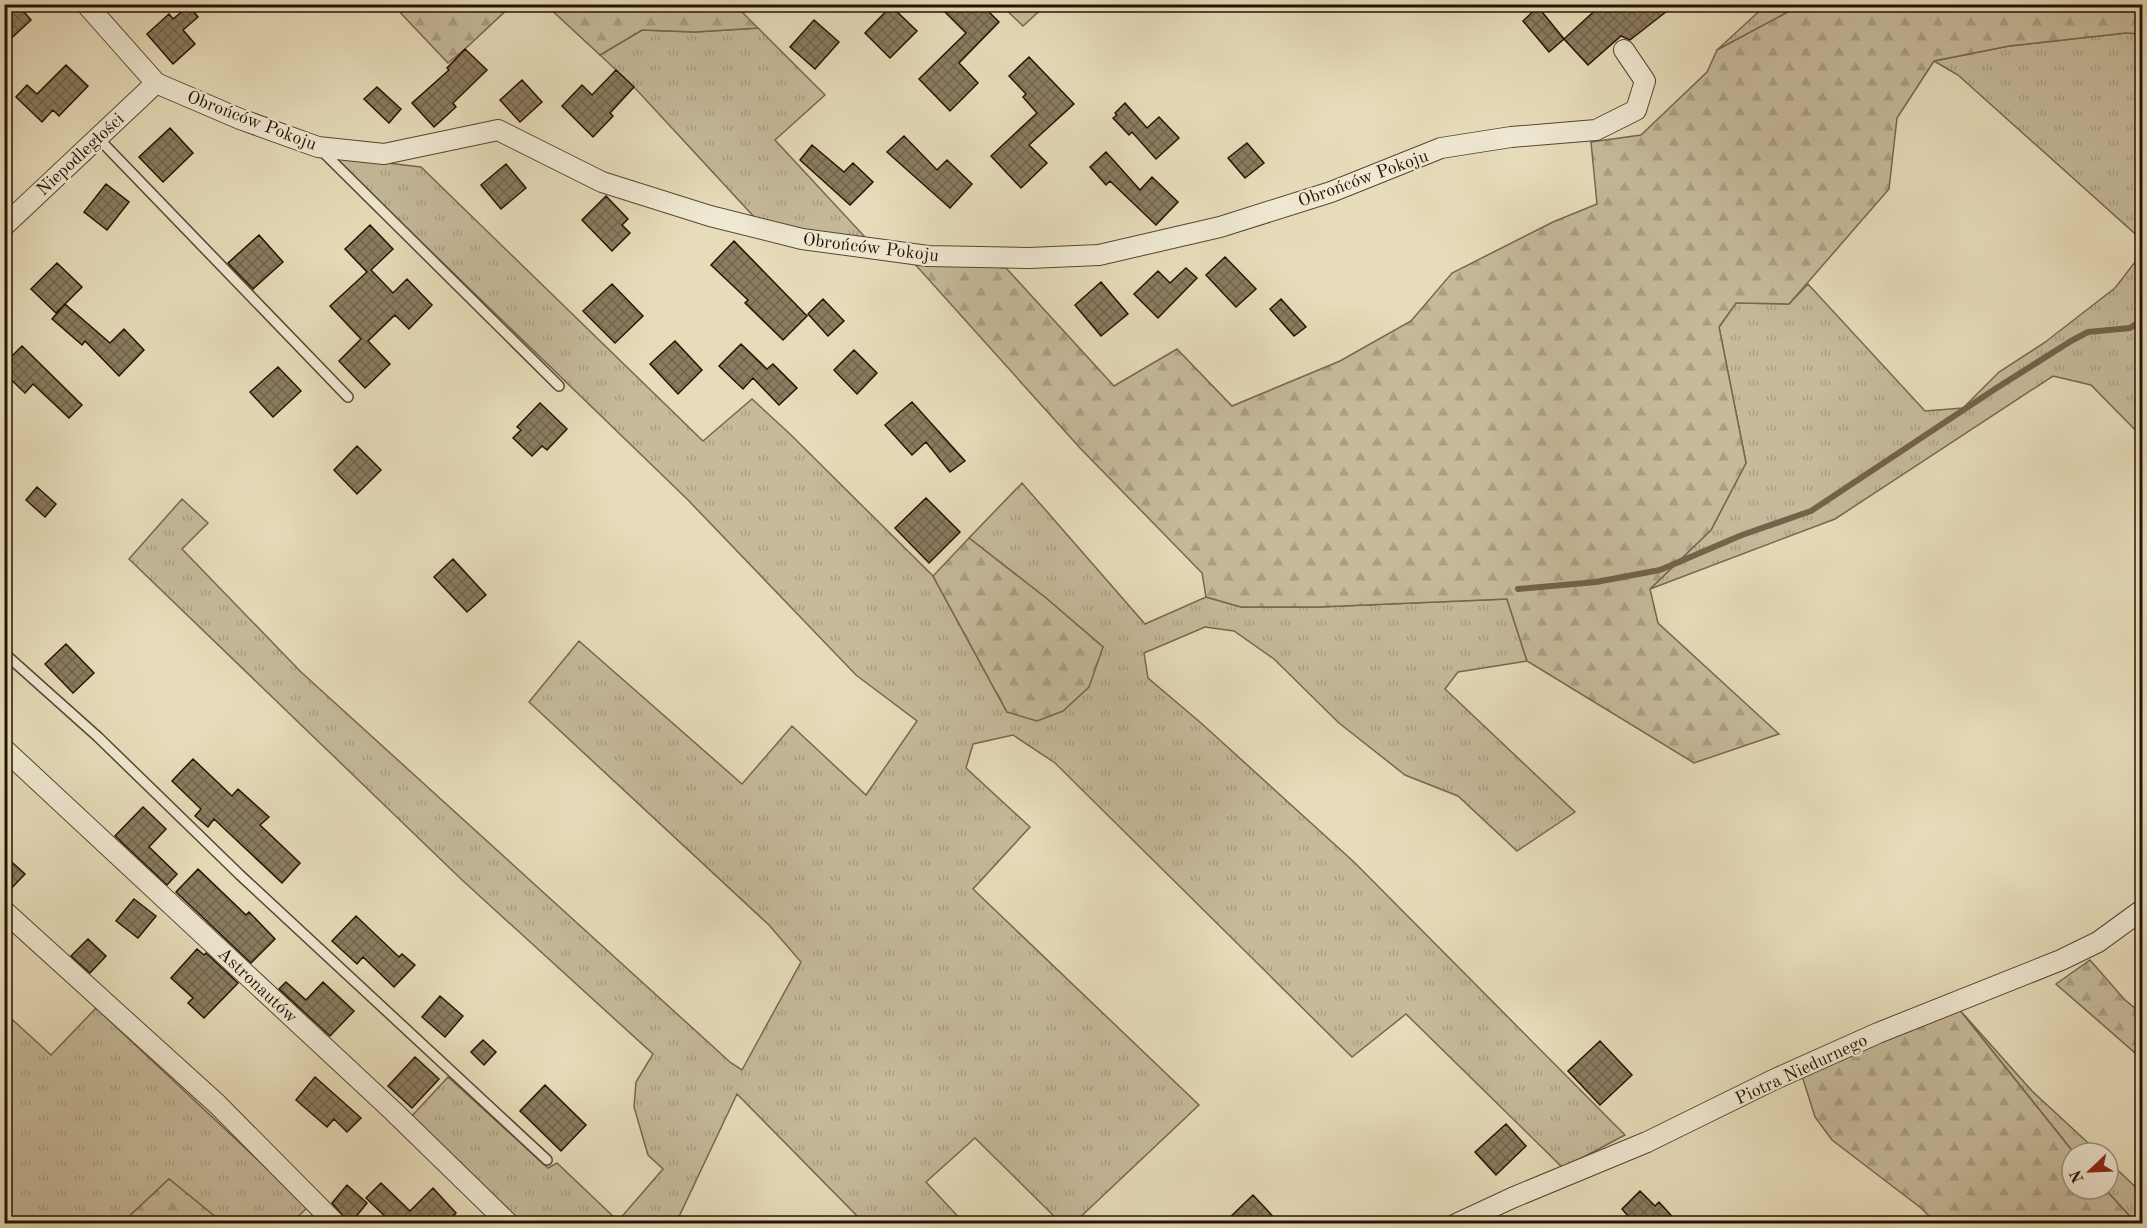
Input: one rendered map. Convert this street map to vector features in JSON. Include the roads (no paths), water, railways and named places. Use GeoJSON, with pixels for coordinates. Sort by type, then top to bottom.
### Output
{"type":"FeatureCollection","features":[{"type":"Feature","properties":{"kind":"street","name":"Obrońców Pokoju"},"geometry":{"type":"LineString","coordinates":[[86,4],[156,83],[318,147],[384,154],[498,130],[602,182],[710,216],[802,239],[928,256],[1029,258],[1099,255],[1220,227],[1331,192],[1441,148],[1511,137],[1596,130],[1636,110],[1645,81],[1624,50]]}},
{"type":"Feature","properties":{"kind":"street","name":"Niepodległości"},"geometry":{"type":"LineString","coordinates":[[4,226],[156,83]]}},
{"type":"Feature","properties":{"kind":"street","name":"Astronautów"},"geometry":{"type":"LineString","coordinates":[[4,749],[393,1111],[509,1224]]}},
{"type":"Feature","properties":{"kind":"street","name":"Piotra Niedurnego"},"geometry":{"type":"LineString","coordinates":[[1456,1224],[1647,1142],[1773,1080],[1878,1033],[2061,960],[2098,942],[2142,910]]}},
{"type":"Feature","properties":{"kind":"street"},"geometry":{"type":"LineString","coordinates":[[4,911],[211,1098],[336,1224]]}},
{"type":"Feature","properties":{"kind":"lane"},"geometry":{"type":"LineString","coordinates":[[98,138],[348,397]]}},
{"type":"Feature","properties":{"kind":"lane"},"geometry":{"type":"LineString","coordinates":[[318,147],[559,386]]}},
{"type":"Feature","properties":{"kind":"lane"},"geometry":{"type":"LineString","coordinates":[[4,653],[98,737],[240,875],[547,1160]]}},
{"type":"Feature","properties":{"kind":"waterway"},"geometry":{"type":"LineString","coordinates":[[1518,589],[1596,582],[1660,570],[1742,535],[1811,511],[2071,341],[2088,332],[2130,328],[2142,320]]}}]}
